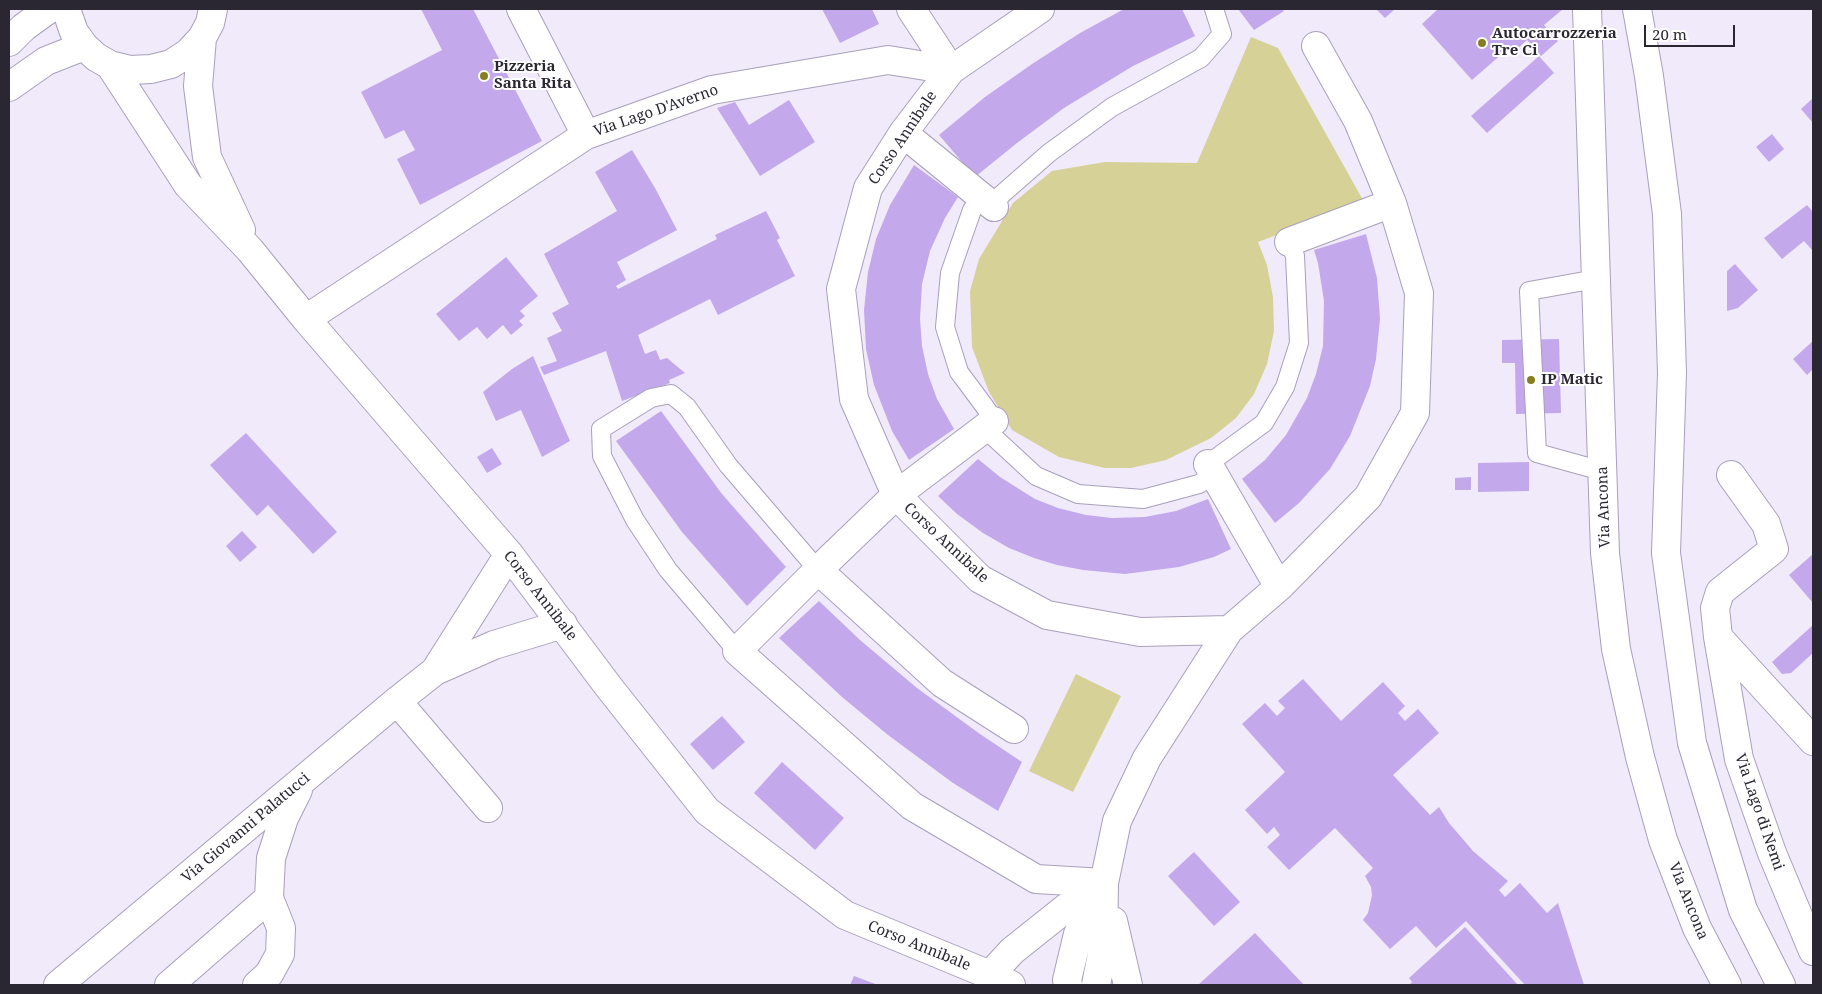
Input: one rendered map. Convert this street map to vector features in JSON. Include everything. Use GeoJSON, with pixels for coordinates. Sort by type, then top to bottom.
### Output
{"type":"FeatureCollection","features":[{"type":"Feature","properties":{"kind":"street"},"geometry":{"type":"LineString","coordinates":[[9,42],[24,27],[49,9]]}},
{"type":"Feature","properties":{"kind":"street"},"geometry":{"type":"LineString","coordinates":[[66,9],[74,32],[84,46],[96,57],[110,65],[130,70],[151,69],[171,64],[188,53],[212,20]]}},
{"type":"Feature","properties":{"kind":"street"},"geometry":{"type":"LineString","coordinates":[[521,9],[586,135]]}},
{"type":"Feature","properties":{"kind":"street"},"geometry":{"type":"LineString","coordinates":[[911,9],[951,70],[1040,9]]}},
{"type":"Feature","properties":{"kind":"street","name":"Via Ancona"},"geometry":{"type":"LineString","coordinates":[[1588,9],[1605,553],[1616,649],[1640,757],[1663,840],[1698,928],[1727,985]]}},
{"type":"Feature","properties":{"kind":"street"},"geometry":{"type":"LineString","coordinates":[[1637,9],[1649,76],[1667,214],[1672,373],[1666,554],[1692,743],[1743,910],[1781,985]]}},
{"type":"Feature","properties":{"kind":"street"},"geometry":{"type":"LineString","coordinates":[[212,20],[198,86],[206,156],[250,250]]}},
{"type":"Feature","properties":{"kind":"street"},"geometry":{"type":"LineString","coordinates":[[9,87],[46,61],[84,46]]}},
{"type":"Feature","properties":{"kind":"street"},"geometry":{"type":"LineString","coordinates":[[1096,985],[1103,949],[1104,883],[1117,821],[1147,758],[1229,630],[1279,586],[1368,497],[1415,413],[1420,293],[1392,203],[1358,121],[1316,46]]}},
{"type":"Feature","properties":{"kind":"street","name":"Via Lago D'Averno"},"geometry":{"type":"LineString","coordinates":[[306,319],[586,135],[712,90],[888,60],[951,70]]}},
{"type":"Feature","properties":{"kind":"street"},"geometry":{"type":"LineString","coordinates":[[110,65],[188,185],[250,250]]}},
{"type":"Feature","properties":{"kind":"street","name":"Corso Annibale"},"geometry":{"type":"LineString","coordinates":[[951,70],[903,133],[868,188],[841,288],[854,399],[896,495],[980,579],[1047,615],[1140,632],[1229,630]]}},
{"type":"Feature","properties":{"kind":"street"},"geometry":{"type":"LineString","coordinates":[[903,133],[987,202]]}},
{"type":"Feature","properties":{"kind":"street"},"geometry":{"type":"LineString","coordinates":[[1289,242],[1392,203]]}},
{"type":"Feature","properties":{"kind":"street","name":"Corso Annibale"},"geometry":{"type":"LineString","coordinates":[[250,250],[306,319],[509,554],[608,686],[707,811],[845,915],[1001,980],[1020,945],[1066,908],[1104,883]]}},
{"type":"Feature","properties":{"kind":"street"},"geometry":{"type":"LineString","coordinates":[[989,424],[896,495],[737,651],[912,806],[1036,879],[1104,883]]}},
{"type":"Feature","properties":{"kind":"street"},"geometry":{"type":"LineString","coordinates":[[1211,470],[1279,586]]}},
{"type":"Feature","properties":{"kind":"street","name":"Via Lago di Nemi"},"geometry":{"type":"LineString","coordinates":[[1731,474],[1766,524],[1774,549],[1720,592],[1715,608],[1718,638],[1739,759],[1772,853],[1813,951]]}},
{"type":"Feature","properties":{"kind":"street","name":"Via Giovanni Palatucci"},"geometry":{"type":"LineString","coordinates":[[435,671],[509,554]]}},
{"type":"Feature","properties":{"kind":"street"},"geometry":{"type":"LineString","coordinates":[[818,570],[942,683],[1014,729]]}},
{"type":"Feature","properties":{"kind":"street","name":"Via Giovanni Palatucci"},"geometry":{"type":"LineString","coordinates":[[58,985],[435,671],[494,645],[563,624]]}},
{"type":"Feature","properties":{"kind":"street"},"geometry":{"type":"LineString","coordinates":[[1718,638],[1813,741]]}},
{"type":"Feature","properties":{"kind":"street"},"geometry":{"type":"LineString","coordinates":[[397,701],[488,808]]}},
{"type":"Feature","properties":{"kind":"street"},"geometry":{"type":"LineString","coordinates":[[257,985],[269,974],[280,954],[281,928],[269,898],[271,858],[284,818],[304,779]]}},
{"type":"Feature","properties":{"kind":"street"},"geometry":{"type":"LineString","coordinates":[[1068,985],[1067,980],[1078,934],[1104,883]]}},
{"type":"Feature","properties":{"kind":"street"},"geometry":{"type":"LineString","coordinates":[[1104,883],[1128,985]]}},
{"type":"Feature","properties":{"kind":"street"},"geometry":{"type":"LineString","coordinates":[[169,985],[269,898]]}},
{"type":"Feature","properties":{"kind":"lane"},"geometry":{"type":"LineString","coordinates":[[1214,9],[1222,34],[1201,58],[1112,107],[1050,152],[1002,195],[972,210],[950,273],[945,327],[959,372],[986,407],[989,424],[1036,476],[1078,494],[1143,499],[1198,484],[1264,423],[1285,388],[1299,343],[1296,256],[1289,242]]}},
{"type":"Feature","properties":{"kind":"lane"},"geometry":{"type":"LineString","coordinates":[[1596,279],[1529,291],[1536,453],[1602,471]]}},
{"type":"Feature","properties":{"kind":"lane"},"geometry":{"type":"LineString","coordinates":[[737,651],[668,570],[635,520],[602,456],[601,428],[651,398],[671,394],[687,407],[728,465],[818,570]]}},
{"type":"Feature","properties":{"kind":"shaded area"},"geometry":{"type":"Polygon","coordinates":[[[1251,37],[1278,48],[1364,202],[1258,242],[1267,265],[1273,297],[1274,331],[1267,364],[1254,394],[1236,418],[1211,438],[1166,460],[1131,468],[1105,468],[1059,457],[1012,430],[989,392],[972,347],[970,291],[979,259],[1013,203],[1052,171],[1105,162],[1197,163],[1251,37]]]}},
{"type":"Feature","properties":{"kind":"shaded area"},"geometry":{"type":"Polygon","coordinates":[[[1076,674],[1121,696],[1073,792],[1029,771],[1076,674]]]}},
{"type":"Feature","properties":{"kind":"building"},"geometry":{"type":"Polygon","coordinates":[[[421,9],[473,9],[542,141],[420,205],[397,159],[415,150],[404,130],[385,139],[361,92],[442,50],[421,9]]]}},
{"type":"Feature","properties":{"kind":"building"},"geometry":{"type":"Polygon","coordinates":[[[822,9],[872,9],[879,24],[840,43],[822,9]]]}},
{"type":"Feature","properties":{"kind":"building"},"geometry":{"type":"Polygon","coordinates":[[[1124,9],[1182,9],[1195,36],[1133,66],[1064,108],[975,177],[939,135],[985,97],[1032,64],[1080,33],[1124,9]]]}},
{"type":"Feature","properties":{"kind":"building"},"geometry":{"type":"Polygon","coordinates":[[[1238,9],[1282,9],[1284,11],[1254,30],[1238,9]]]}},
{"type":"Feature","properties":{"kind":"building"},"geometry":{"type":"Polygon","coordinates":[[[1376,9],[1395,9],[1385,18],[1376,9]]]}},
{"type":"Feature","properties":{"kind":"building","name":"Autocarrozzeria Tre Ci"},"geometry":{"type":"Polygon","coordinates":[[[1438,9],[1563,9],[1544,25],[1558,41],[1541,56],[1527,40],[1515,51],[1511,46],[1472,80],[1422,24],[1438,9]]]}},
{"type":"Feature","properties":{"kind":"building"},"geometry":{"type":"Polygon","coordinates":[[[1539,56],[1554,73],[1487,133],[1471,116],[1539,56]]]}},
{"type":"Feature","properties":{"kind":"building"},"geometry":{"type":"Polygon","coordinates":[[[1813,98],[1813,123],[1801,109],[1813,98]]]}},
{"type":"Feature","properties":{"kind":"building"},"geometry":{"type":"Polygon","coordinates":[[[789,100],[815,142],[760,176],[717,108],[735,102],[749,125],[789,100]]]}},
{"type":"Feature","properties":{"kind":"building"},"geometry":{"type":"Polygon","coordinates":[[[1772,134],[1784,149],[1769,162],[1756,147],[1772,134]]]}},
{"type":"Feature","properties":{"kind":"building"},"geometry":{"type":"Polygon","coordinates":[[[632,150],[677,230],[617,262],[626,280],[616,286],[618,289],[717,239],[715,235],[766,211],[780,238],[777,240],[795,276],[718,315],[710,299],[638,335],[645,354],[656,350],[660,360],[667,358],[685,373],[669,380],[670,383],[622,401],[606,351],[544,375],[540,367],[557,361],[547,338],[562,331],[552,313],[569,304],[544,254],[617,211],[595,172],[632,150]]]}},
{"type":"Feature","properties":{"kind":"building"},"geometry":{"type":"Polygon","coordinates":[[[914,165],[958,197],[945,218],[930,251],[922,284],[920,319],[922,346],[928,374],[937,399],[954,429],[909,460],[892,431],[874,385],[866,349],[864,310],[868,272],[876,239],[890,205],[914,165]]]}},
{"type":"Feature","properties":{"kind":"building"},"geometry":{"type":"Polygon","coordinates":[[[1807,205],[1813,212],[1813,251],[1804,241],[1782,259],[1764,238],[1807,205]]]}},
{"type":"Feature","properties":{"kind":"building"},"geometry":{"type":"Polygon","coordinates":[[[1366,234],[1377,278],[1380,319],[1376,359],[1370,386],[1350,436],[1330,469],[1299,503],[1275,523],[1242,479],[1265,460],[1286,435],[1307,398],[1316,374],[1323,346],[1324,301],[1314,250],[1366,234]]]}},
{"type":"Feature","properties":{"kind":"building"},"geometry":{"type":"Polygon","coordinates":[[[506,257],[538,296],[520,311],[525,316],[519,321],[523,325],[511,335],[503,325],[487,339],[477,327],[459,341],[436,314],[506,257]]]}},
{"type":"Feature","properties":{"kind":"building"},"geometry":{"type":"Polygon","coordinates":[[[1735,264],[1758,290],[1738,308],[1727,311],[1727,271],[1735,264]]]}},
{"type":"Feature","properties":{"kind":"building"},"geometry":{"type":"Polygon","coordinates":[[[1559,339],[1561,413],[1516,414],[1515,363],[1502,363],[1502,340],[1559,339]]]}},
{"type":"Feature","properties":{"kind":"building"},"geometry":{"type":"Polygon","coordinates":[[[1813,341],[1813,369],[1807,375],[1793,359],[1813,341]]]}},
{"type":"Feature","properties":{"kind":"building"},"geometry":{"type":"Polygon","coordinates":[[[533,356],[570,441],[542,457],[521,410],[496,421],[483,392],[512,369],[533,356]]]}},
{"type":"Feature","properties":{"kind":"building"},"geometry":{"type":"Polygon","coordinates":[[[661,411],[722,494],[786,567],[747,606],[682,532],[616,441],[661,411]]]}},
{"type":"Feature","properties":{"kind":"building"},"geometry":{"type":"Polygon","coordinates":[[[246,433],[337,532],[313,554],[268,505],[257,516],[210,465],[246,433]]]}},
{"type":"Feature","properties":{"kind":"building"},"geometry":{"type":"Polygon","coordinates":[[[492,448],[502,464],[487,473],[477,457],[492,448]]]}},
{"type":"Feature","properties":{"kind":"building"},"geometry":{"type":"Polygon","coordinates":[[[978,459],[1000,477],[1035,499],[1058,508],[1086,515],[1112,518],[1145,517],[1176,511],[1208,499],[1231,549],[1214,557],[1179,567],[1125,574],[1083,570],[1034,558],[1009,548],[983,533],[957,514],[938,496],[978,459]]]}},
{"type":"Feature","properties":{"kind":"building"},"geometry":{"type":"Polygon","coordinates":[[[1529,462],[1529,491],[1478,492],[1478,463],[1529,462]]]}},
{"type":"Feature","properties":{"kind":"building"},"geometry":{"type":"Polygon","coordinates":[[[1471,477],[1471,490],[1455,490],[1455,478],[1471,477]]]}},
{"type":"Feature","properties":{"kind":"building"},"geometry":{"type":"Polygon","coordinates":[[[242,531],[257,547],[240,562],[226,546],[242,531]]]}},
{"type":"Feature","properties":{"kind":"building"},"geometry":{"type":"Polygon","coordinates":[[[1813,554],[1813,603],[1789,575],[1813,554]]]}},
{"type":"Feature","properties":{"kind":"building"},"geometry":{"type":"Polygon","coordinates":[[[819,601],[860,640],[917,688],[1022,762],[998,811],[953,783],[888,735],[842,697],[779,638],[819,601]]]}},
{"type":"Feature","properties":{"kind":"building"},"geometry":{"type":"Polygon","coordinates":[[[1813,625],[1813,653],[1791,673],[1782,674],[1772,662],[1813,625]]]}},
{"type":"Feature","properties":{"kind":"building"},"geometry":{"type":"Polygon","coordinates":[[[1303,679],[1341,721],[1383,682],[1405,706],[1398,713],[1405,721],[1418,709],[1439,733],[1393,775],[1430,815],[1439,807],[1449,823],[1473,851],[1508,881],[1499,890],[1505,897],[1520,883],[1547,913],[1558,903],[1584,985],[1525,985],[1466,921],[1436,948],[1416,926],[1390,949],[1363,920],[1368,913],[1372,895],[1371,887],[1365,876],[1373,868],[1335,828],[1289,870],[1267,847],[1280,835],[1274,827],[1267,834],[1245,810],[1285,772],[1242,724],[1265,703],[1277,716],[1285,708],[1278,701],[1303,679]]]}},
{"type":"Feature","properties":{"kind":"building"},"geometry":{"type":"Polygon","coordinates":[[[722,716],[745,742],[713,770],[690,744],[722,716]]]}},
{"type":"Feature","properties":{"kind":"building"},"geometry":{"type":"Polygon","coordinates":[[[782,762],[844,818],[815,850],[754,793],[782,762]]]}},
{"type":"Feature","properties":{"kind":"building"},"geometry":{"type":"Polygon","coordinates":[[[1194,852],[1240,902],[1214,926],[1168,876],[1194,852]]]}},
{"type":"Feature","properties":{"kind":"building"},"geometry":{"type":"Polygon","coordinates":[[[1465,927],[1518,985],[1409,985],[1412,982],[1409,978],[1465,927]]]}},
{"type":"Feature","properties":{"kind":"building"},"geometry":{"type":"Polygon","coordinates":[[[1255,933],[1304,985],[1198,985],[1255,933]]]}},
{"type":"Feature","properties":{"kind":"building"},"geometry":{"type":"Polygon","coordinates":[[[854,976],[878,985],[850,985],[854,976]]]}},
{"type":"Feature","properties":{"kind":"place","name":"Autocarrozzeria Tre Ci"},"geometry":{"type":"Point","coordinates":[1482,43]}},
{"type":"Feature","properties":{"kind":"place","name":"Pizzeria Santa Rita"},"geometry":{"type":"Point","coordinates":[484,76]}},
{"type":"Feature","properties":{"kind":"place","name":"IP Matic"},"geometry":{"type":"Point","coordinates":[1531,380]}}]}
